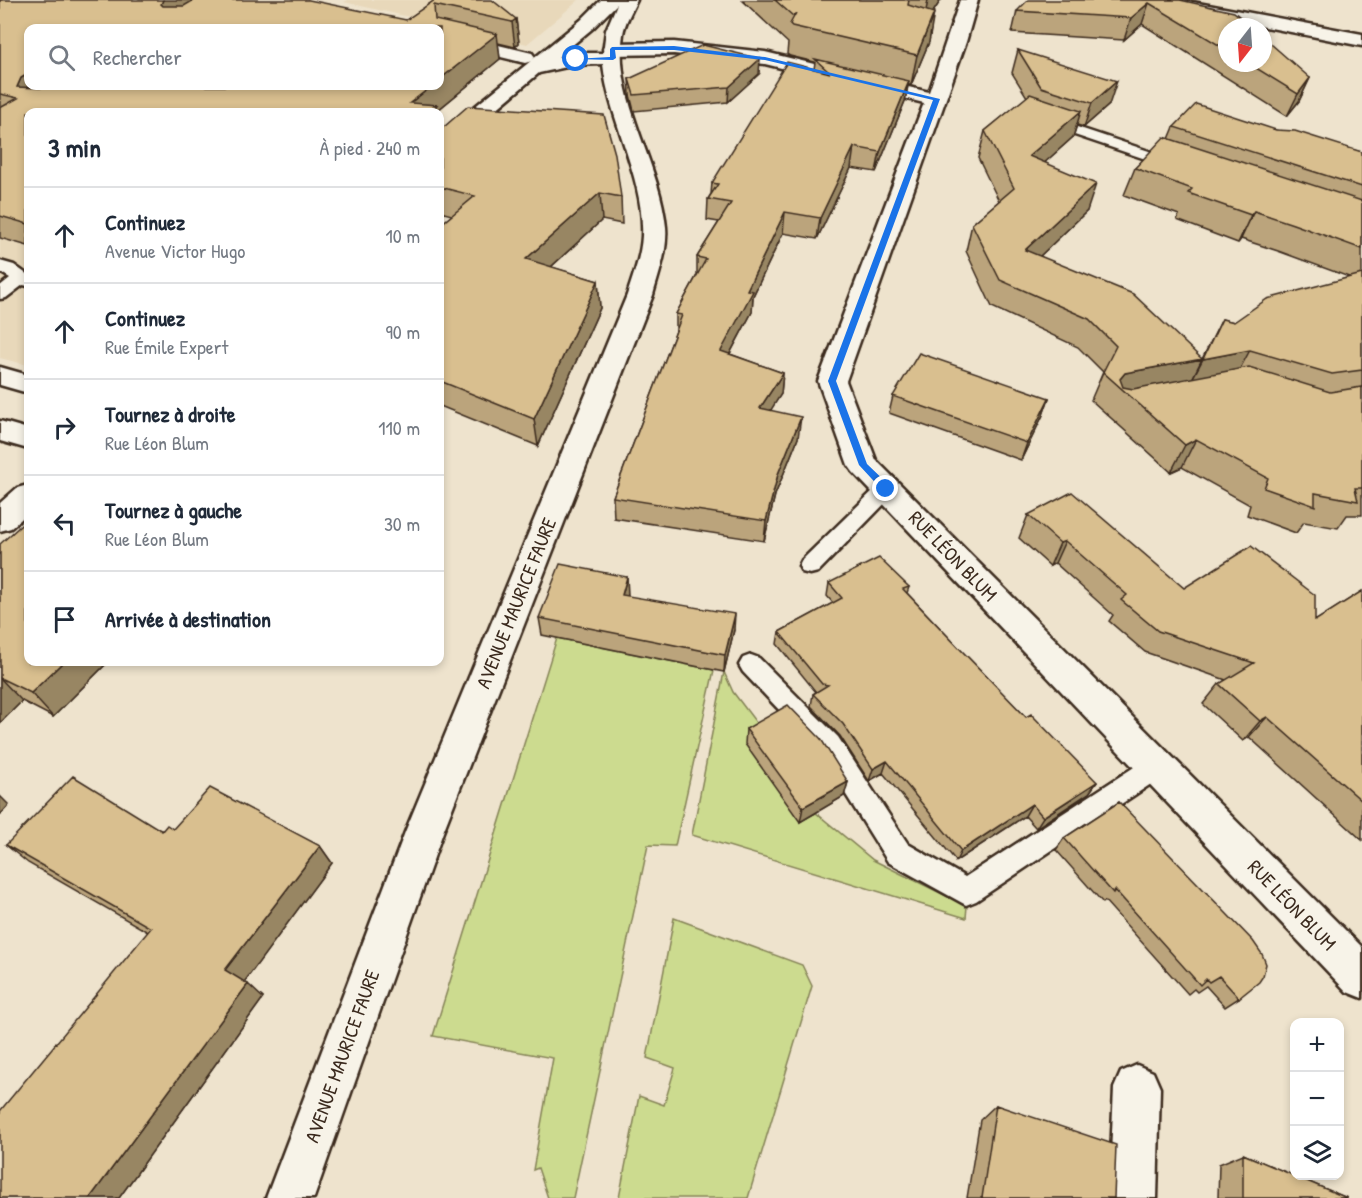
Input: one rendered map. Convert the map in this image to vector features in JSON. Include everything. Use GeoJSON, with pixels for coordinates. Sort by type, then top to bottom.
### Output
{"type":"FeatureCollection","features":[{"type":"Feature","properties":{"kind":"street"},"geometry":{"type":"LineString","coordinates":[[444,142],[527,64],[587,24],[611,0]]}},
{"type":"Feature","properties":{"kind":"street","name":"AVENUE MAURICE FAURE"},"geometry":{"type":"LineString","coordinates":[[290,1198],[424,832],[640,295],[650,258],[654,228],[647,190],[616,84],[613,54],[614,33],[628,0]]}},
{"type":"Feature","properties":{"kind":"street","name":"RUE LÉON BLUM"},"geometry":{"type":"LineString","coordinates":[[969,0],[937,99],[832,381],[863,465],[1362,976]]}},
{"type":"Feature","properties":{"kind":"street"},"geometry":{"type":"LineString","coordinates":[[1154,0],[1362,39]]}},
{"type":"Feature","properties":{"kind":"street"},"geometry":{"type":"LineString","coordinates":[[444,38],[527,64],[674,48],[765,58],[937,99]]}},
{"type":"Feature","properties":{"kind":"street"},"geometry":{"type":"LineString","coordinates":[[0,376],[24,383]]}},
{"type":"Feature","properties":{"kind":"street"},"geometry":{"type":"LineString","coordinates":[[0,430],[24,437]]}},
{"type":"Feature","properties":{"kind":"street"},"geometry":{"type":"LineString","coordinates":[[0,520],[24,499]]}},
{"type":"Feature","properties":{"kind":"street"},"geometry":{"type":"LineString","coordinates":[[1133,1198],[1137,1088]]}},
{"type":"Feature","properties":{"kind":"lane"},"geometry":{"type":"LineString","coordinates":[[1028,114],[1195,171]]}},
{"type":"Feature","properties":{"kind":"lane"},"geometry":{"type":"LineString","coordinates":[[0,266],[9,268],[24,278]]}},
{"type":"Feature","properties":{"kind":"lane"},"geometry":{"type":"LineString","coordinates":[[0,294],[24,280]]}},
{"type":"Feature","properties":{"kind":"lane"},"geometry":{"type":"LineString","coordinates":[[810,566],[886,489]]}},
{"type":"Feature","properties":{"kind":"lane"},"geometry":{"type":"LineString","coordinates":[[751,665],[829,745],[898,853],[966,892],[1157,766]]}},
{"type":"Feature","properties":{"kind":"shaded area"},"geometry":{"type":"Polygon","coordinates":[[[348,0],[579,0],[527,44],[344,2],[348,0]]]}},
{"type":"Feature","properties":{"kind":"shaded area"},"geometry":{"type":"Polygon","coordinates":[[[0,130],[24,138],[24,364],[0,358],[0,130]]]}},
{"type":"Feature","properties":{"kind":"green space"},"geometry":{"type":"Polygon","coordinates":[[[557,638],[714,670],[675,846],[648,845],[573,1198],[548,1198],[538,1168],[533,1170],[553,1058],[433,1036],[557,638]]]}},
{"type":"Feature","properties":{"kind":"green space"},"geometry":{"type":"Polygon","coordinates":[[[724,672],[733,692],[764,733],[800,821],[816,813],[873,860],[967,906],[966,918],[692,835],[724,672]]]}},
{"type":"Feature","properties":{"kind":"green space"},"geometry":{"type":"Polygon","coordinates":[[[674,918],[802,965],[812,986],[748,1198],[619,1198],[639,1096],[664,1105],[675,1068],[647,1058],[674,918]]]}},
{"type":"Feature","properties":{"kind":"building"},"geometry":{"type":"Polygon","coordinates":[[[0,0],[163,0],[161,4],[163,6],[184,6],[194,0],[309,0],[406,20],[435,0],[492,0],[516,19],[512,22],[434,5],[435,20],[497,34],[444,76],[444,24],[24,24],[24,76],[17,87],[24,87],[24,90],[427,90],[410,103],[437,105],[434,108],[24,108],[24,223],[0,216],[0,108],[18,98],[0,94],[0,0]]]}},
{"type":"Feature","properties":{"kind":"building"},"geometry":{"type":"Polygon","coordinates":[[[775,0],[909,0],[908,5],[934,13],[917,55],[792,26],[790,24],[796,13],[793,16],[775,0]]]}},
{"type":"Feature","properties":{"kind":"building"},"geometry":{"type":"Polygon","coordinates":[[[1028,0],[1180,0],[1234,12],[1241,18],[1218,18],[1218,45],[1149,3],[1131,18],[1017,11],[1028,0]]]}},
{"type":"Feature","properties":{"kind":"building"},"geometry":{"type":"Polygon","coordinates":[[[703,45],[760,59],[729,87],[634,95],[629,79],[703,45]]]}},
{"type":"Feature","properties":{"kind":"building"},"geometry":{"type":"Polygon","coordinates":[[[1272,45],[1310,78],[1298,94],[1263,72],[1272,72],[1272,45]]]}},
{"type":"Feature","properties":{"kind":"building"},"geometry":{"type":"Polygon","coordinates":[[[1018,50],[1117,81],[1092,103],[1041,87],[1018,50]]]}},
{"type":"Feature","properties":{"kind":"building"},"geometry":{"type":"Polygon","coordinates":[[[815,59],[909,81],[880,152],[854,147],[820,218],[785,212],[747,290],[753,291],[721,351],[783,373],[760,408],[801,417],[778,474],[766,521],[613,497],[682,315],[676,314],[706,259],[697,257],[731,203],[708,199],[718,184],[712,183],[787,62],[830,73],[815,59]]]}},
{"type":"Feature","properties":{"kind":"building"},"geometry":{"type":"Polygon","coordinates":[[[1030,94],[1081,111],[1029,156],[1096,184],[1025,250],[1133,294],[1202,359],[1125,373],[1120,379],[1123,387],[1133,389],[1249,367],[1330,392],[1362,387],[1362,488],[1355,488],[1358,501],[1315,493],[1315,506],[1264,488],[1268,478],[1196,439],[1185,445],[1103,372],[1116,346],[1089,319],[1000,280],[972,224],[1014,188],[985,131],[1030,94]]]}},
{"type":"Feature","properties":{"kind":"building"},"geometry":{"type":"Polygon","coordinates":[[[1196,104],[1276,130],[1295,131],[1362,152],[1362,187],[1174,127],[1196,104]]]}},
{"type":"Feature","properties":{"kind":"building"},"geometry":{"type":"Polygon","coordinates":[[[468,106],[604,115],[615,154],[621,197],[600,193],[526,259],[598,281],[534,419],[444,383],[444,222],[475,196],[444,188],[445,126],[468,106]]]}},
{"type":"Feature","properties":{"kind":"building"},"geometry":{"type":"Polygon","coordinates":[[[1164,137],[1362,201],[1362,249],[1254,211],[1251,215],[1188,193],[1192,189],[1135,168],[1164,137]]]}},
{"type":"Feature","properties":{"kind":"building"},"geometry":{"type":"Polygon","coordinates":[[[1362,274],[1362,370],[1332,374],[1250,350],[1203,359],[1222,319],[1234,322],[1267,299],[1362,274]]]}},
{"type":"Feature","properties":{"kind":"building"},"geometry":{"type":"Polygon","coordinates":[[[919,353],[1049,398],[1027,443],[893,396],[919,353]]]}},
{"type":"Feature","properties":{"kind":"building"},"geometry":{"type":"Polygon","coordinates":[[[1072,492],[1184,588],[1251,546],[1315,595],[1315,621],[1362,591],[1362,801],[1267,717],[1260,721],[1219,684],[1254,663],[1158,631],[1121,600],[1127,595],[1065,541],[1060,543],[1028,515],[1072,492]]]}},
{"type":"Feature","properties":{"kind":"building"},"geometry":{"type":"Polygon","coordinates":[[[24,523],[24,666],[59,666],[31,693],[0,678],[0,544],[24,523]]]}},
{"type":"Feature","properties":{"kind":"building"},"geometry":{"type":"Polygon","coordinates":[[[879,558],[909,587],[903,589],[1026,717],[1031,714],[1097,782],[1043,817],[1032,804],[961,851],[887,761],[873,769],[843,724],[813,694],[828,685],[822,684],[779,632],[842,598],[829,583],[879,558]]]}},
{"type":"Feature","properties":{"kind":"building"},"geometry":{"type":"Polygon","coordinates":[[[560,564],[627,577],[622,595],[735,614],[725,655],[539,618],[560,564]]]}},
{"type":"Feature","properties":{"kind":"building"},"geometry":{"type":"Polygon","coordinates":[[[788,705],[821,739],[848,782],[803,807],[746,729],[788,705]]]}},
{"type":"Feature","properties":{"kind":"building"},"geometry":{"type":"Polygon","coordinates":[[[73,776],[162,831],[167,825],[173,829],[210,788],[320,846],[225,970],[248,984],[90,1198],[0,1198],[0,1111],[151,928],[6,845],[73,776]]]}},
{"type":"Feature","properties":{"kind":"building"},"geometry":{"type":"Polygon","coordinates":[[[1119,802],[1253,941],[1262,954],[1266,964],[1263,976],[1239,998],[1219,976],[1209,982],[1206,979],[1200,985],[1115,890],[1113,893],[1064,838],[1119,802]]]}},
{"type":"Feature","properties":{"kind":"building"},"geometry":{"type":"Polygon","coordinates":[[[996,1105],[1116,1145],[1114,1198],[982,1198],[996,1105]]]}},
{"type":"Feature","properties":{"kind":"building"},"geometry":{"type":"Polygon","coordinates":[[[1243,1154],[1290,1174],[1290,1180],[1304,1180],[1347,1198],[1243,1198],[1243,1154]]]}},
{"type":"Feature","properties":{"kind":"route"},"geometry":{"type":"LineString","coordinates":[[576,59],[613,58],[612,49],[674,48],[726,53],[765,58],[937,99],[907,174],[832,381],[863,465],[886,489]]}}]}
